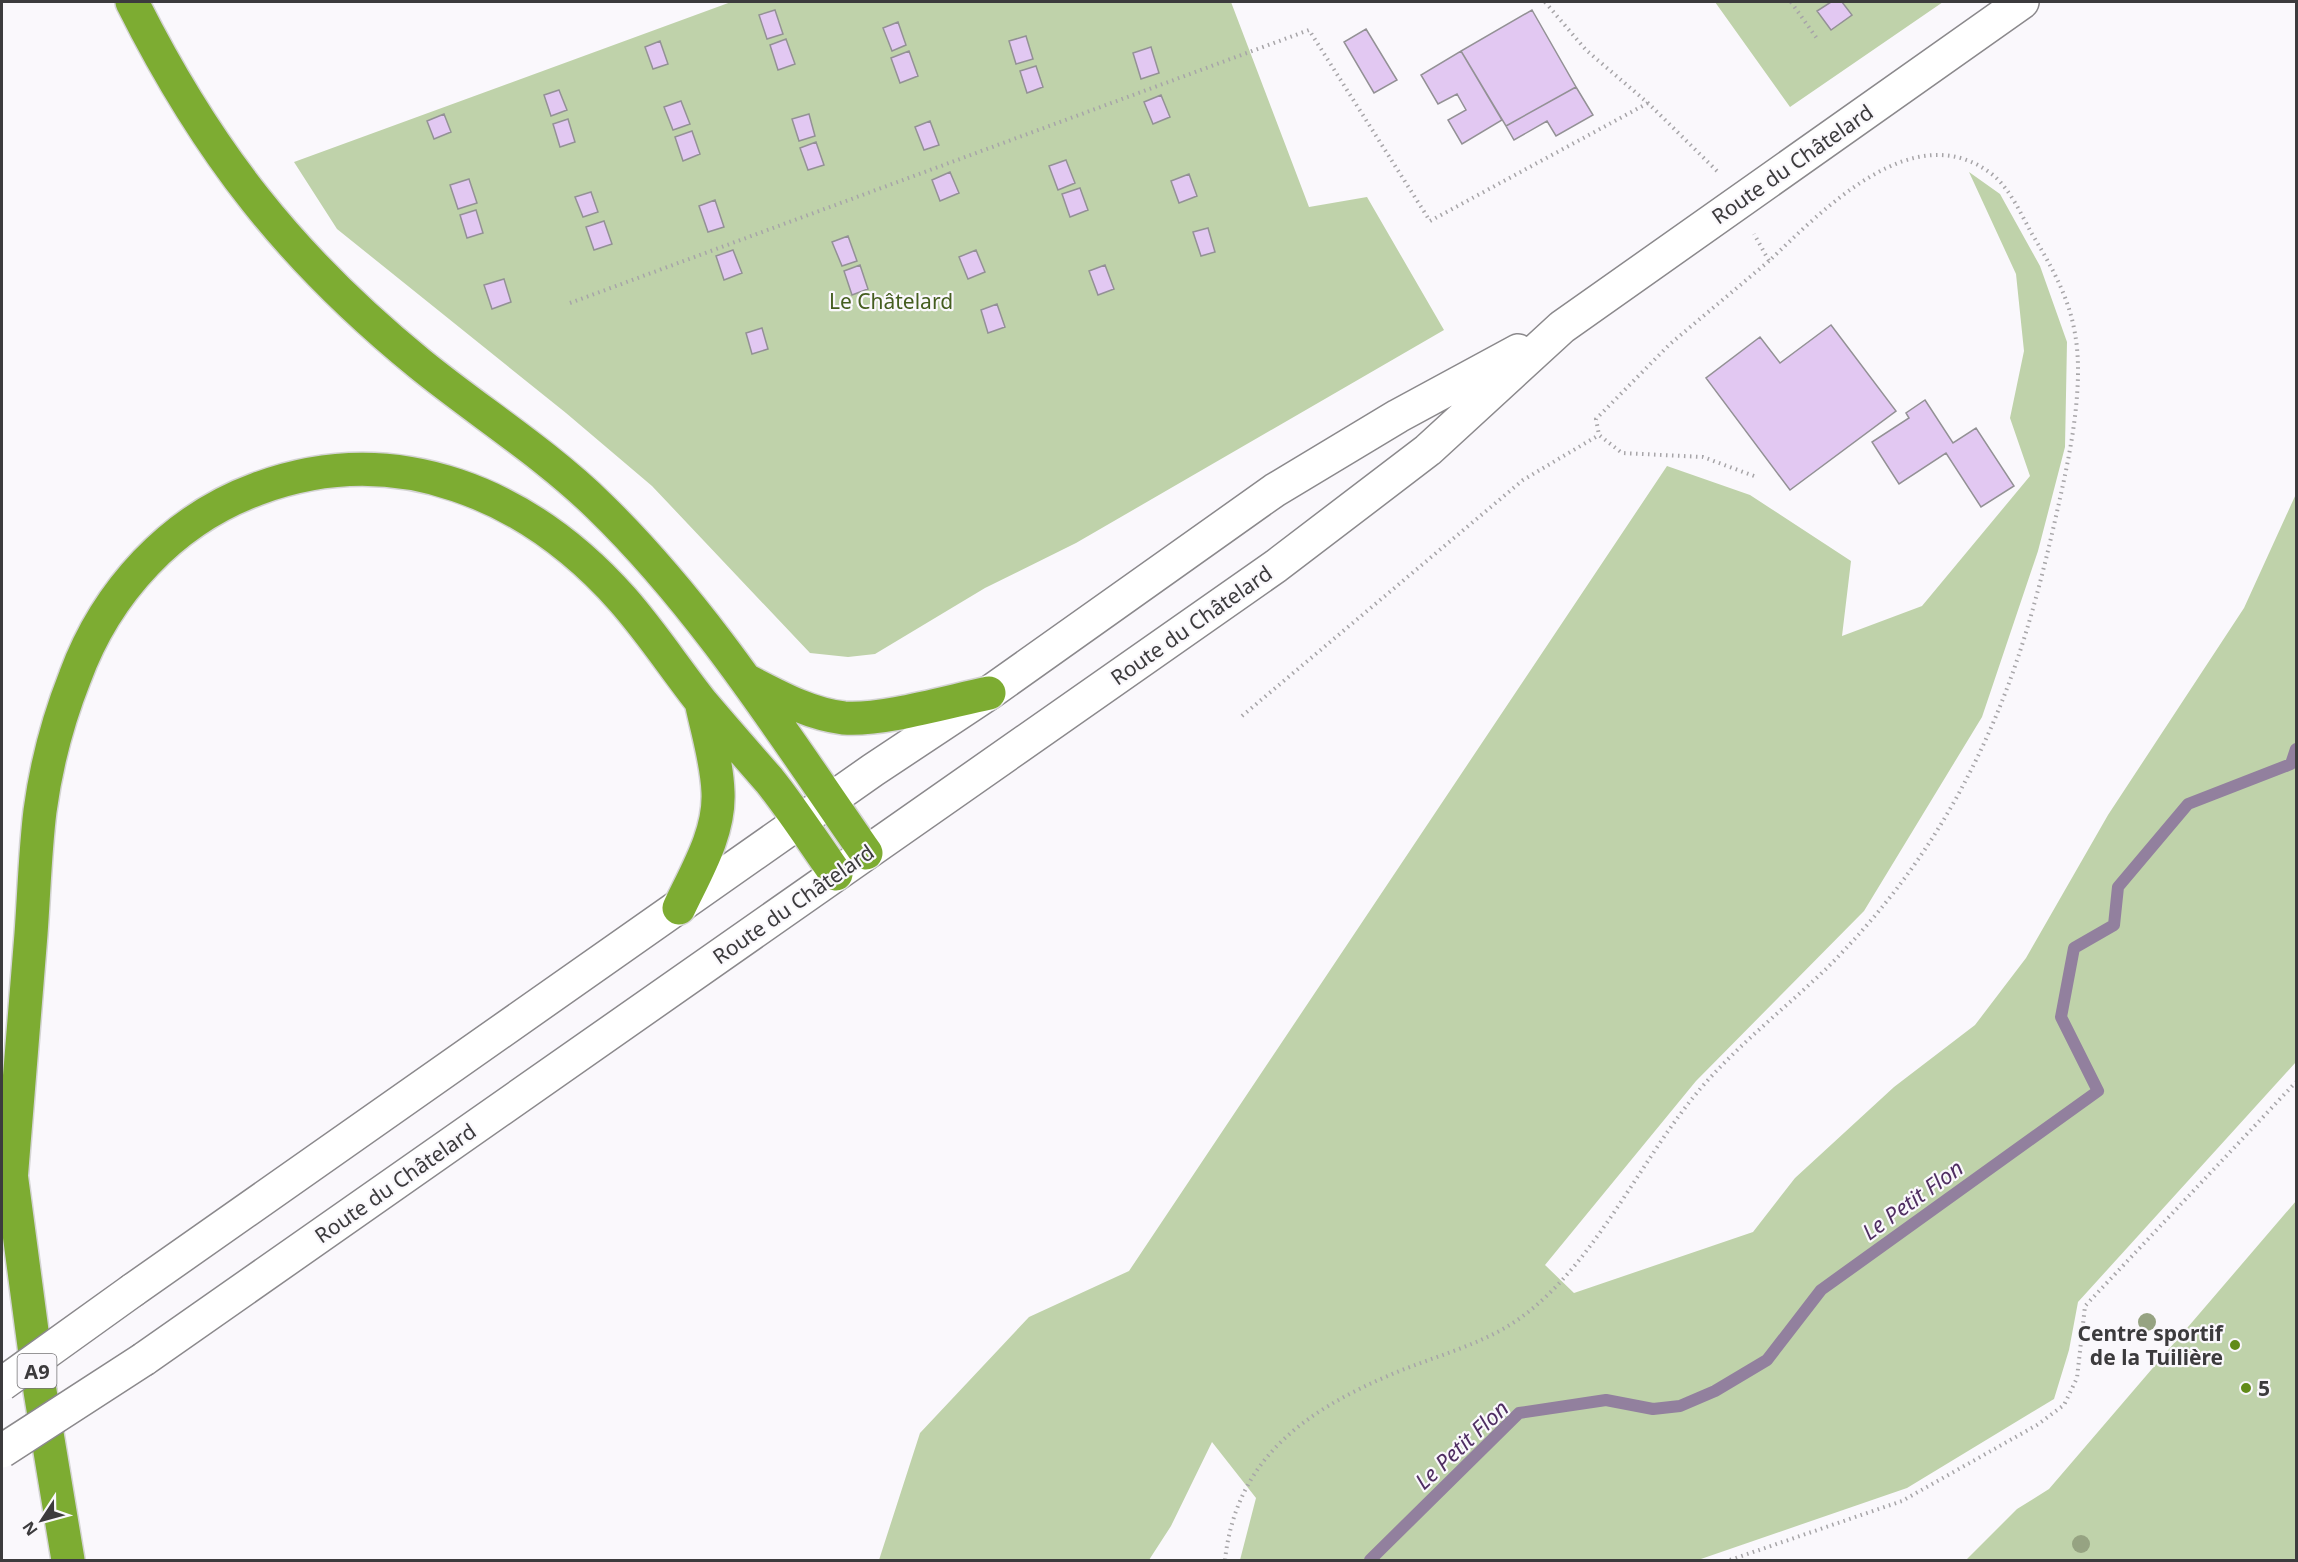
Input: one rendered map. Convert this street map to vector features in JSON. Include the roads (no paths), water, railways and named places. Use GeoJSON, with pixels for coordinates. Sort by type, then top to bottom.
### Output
{"type":"FeatureCollection","features":[{"type":"Feature","properties":{"kind":"highway"},"geometry":{"type":"LineString","coordinates":[[132,2],[165,68],[227,165],[301,255],[340,295],[422,365],[549,463],[596,503],[639,546],[682,596],[866,854]]}},
{"type":"Feature","properties":{"kind":"highway"},"geometry":{"type":"LineString","coordinates":[[11,1180],[40,811],[62,715],[81,662],[108,612],[149,559],[202,514],[231,498],[263,486],[331,471],[364,469],[398,472],[433,477],[466,487],[497,499],[526,517],[581,558],[624,601],[701,701],[770,782],[836,874]]}},
{"type":"Feature","properties":{"kind":"highway"},"geometry":{"type":"LineString","coordinates":[[742,679],[794,704],[844,718],[871,717],[989,693]]}},
{"type":"Feature","properties":{"kind":"highway"},"geometry":{"type":"LineString","coordinates":[[679,908],[704,856],[715,823],[718,793],[701,701]]}},
{"type":"Feature","properties":{"kind":"highway","name":"A9"},"geometry":{"type":"LineString","coordinates":[[2,1091],[11,1180],[40,1391],[68,1560]]}},
{"type":"Feature","properties":{"kind":"main road","name":"Route du Châtelard"},"geometry":{"type":"LineString","coordinates":[[2,1451],[144,1359],[1276,566],[1428,450],[1562,327],[2022,2]]}},
{"type":"Feature","properties":{"kind":"main road","name":"Route du Châtelard"},"geometry":{"type":"LineString","coordinates":[[2,1383],[830,801],[989,693],[1275,490],[1398,416],[1562,327]]}},
{"type":"Feature","properties":{"kind":"waterway","name":"Le Petit Flon"},"geometry":{"type":"LineString","coordinates":[[1370,1560],[1519,1413],[1606,1400],[1653,1409],[1680,1406],[1715,1391],[1767,1360],[1821,1290],[2098,1091],[2061,1017],[2074,948],[2114,925],[2118,887],[2188,804],[2291,764],[2296,749]]}},
{"type":"Feature","properties":{"kind":"place","name":"Centre sportif de la Tuilière"},"geometry":{"type":"Point","coordinates":[2235,1345]}},
{"type":"Feature","properties":{"kind":"place","name":"5"},"geometry":{"type":"Point","coordinates":[2246,1388]}},
{"type":"Feature","properties":{"kind":"park label","name":"Le Châtelard"},"geometry":{"type":"Point","coordinates":[891,301]}}]}
